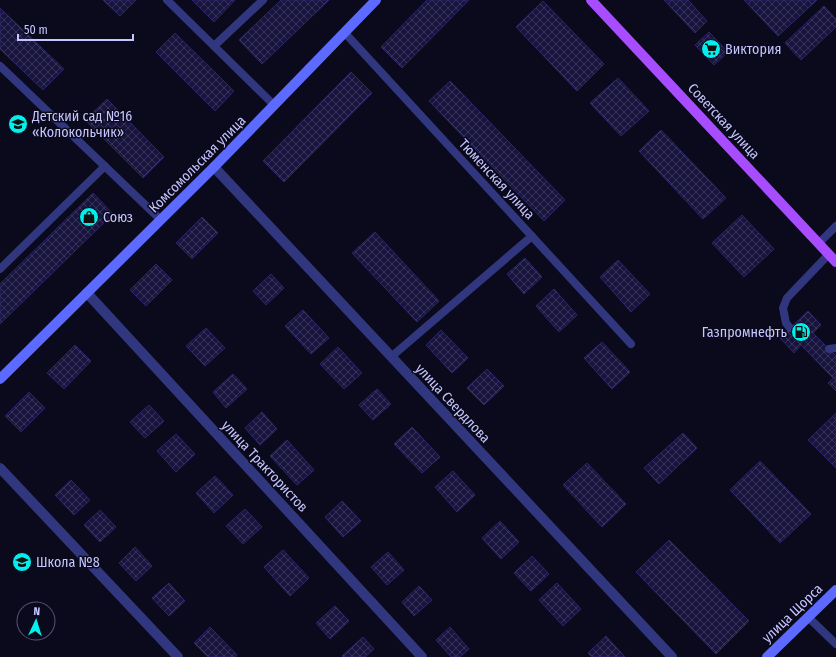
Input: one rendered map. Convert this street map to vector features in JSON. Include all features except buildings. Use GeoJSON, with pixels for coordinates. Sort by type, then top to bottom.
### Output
{"type":"FeatureCollection","features":[{"type":"Feature","properties":{"kind":"main road","name":"Советская улица"},"geometry":{"type":"LineString","coordinates":[[591,0],[836,262]]}},
{"type":"Feature","properties":{"kind":"street","name":"Комсомольская улица"},"geometry":{"type":"LineString","coordinates":[[0,379],[214,168],[376,0]]}},
{"type":"Feature","properties":{"kind":"street","name":"улица Свердлова"},"geometry":{"type":"LineString","coordinates":[[214,168],[672,657]]}},
{"type":"Feature","properties":{"kind":"street","name":"улица Трактористов"},"geometry":{"type":"LineString","coordinates":[[87,293],[422,657]]}},
{"type":"Feature","properties":{"kind":"street"},"geometry":{"type":"LineString","coordinates":[[0,468],[178,657]]}},
{"type":"Feature","properties":{"kind":"street","name":"улица Щорса"},"geometry":{"type":"LineString","coordinates":[[773,655],[808,617],[836,590]]}},
{"type":"Feature","properties":{"kind":"lane"},"geometry":{"type":"LineString","coordinates":[[167,0],[274,105]]}},
{"type":"Feature","properties":{"kind":"lane"},"geometry":{"type":"LineString","coordinates":[[214,46],[263,0]]}},
{"type":"Feature","properties":{"kind":"lane","name":"Тюменская улица"},"geometry":{"type":"LineString","coordinates":[[345,33],[630,344]]}},
{"type":"Feature","properties":{"kind":"lane"},"geometry":{"type":"LineString","coordinates":[[0,66],[161,220]]}},
{"type":"Feature","properties":{"kind":"lane"},"geometry":{"type":"LineString","coordinates":[[0,268],[105,166]]}},
{"type":"Feature","properties":{"kind":"lane"},"geometry":{"type":"LineString","coordinates":[[819,243],[836,226]]}},
{"type":"Feature","properties":{"kind":"lane"},"geometry":{"type":"LineString","coordinates":[[391,357],[532,236]]}},
{"type":"Feature","properties":{"kind":"lane"},"geometry":{"type":"LineString","coordinates":[[790,328],[786,323],[783,308],[787,298],[829,254]]}},
{"type":"Feature","properties":{"kind":"lane"},"geometry":{"type":"LineString","coordinates":[[808,617],[836,644]]}},
{"type":"Feature","properties":{"kind":"place","name":"Виктория"},"geometry":{"type":"Point","coordinates":[711,49]}},
{"type":"Feature","properties":{"kind":"place","name":"Детский сад №16 «Колокольчик»"},"geometry":{"type":"Point","coordinates":[18,124]}},
{"type":"Feature","properties":{"kind":"place","name":"Союз"},"geometry":{"type":"Point","coordinates":[89,217]}},
{"type":"Feature","properties":{"kind":"place","name":"Газпромнефть"},"geometry":{"type":"Point","coordinates":[801,332]}},
{"type":"Feature","properties":{"kind":"place","name":"Школа №8"},"geometry":{"type":"Point","coordinates":[22,562]}}]}
